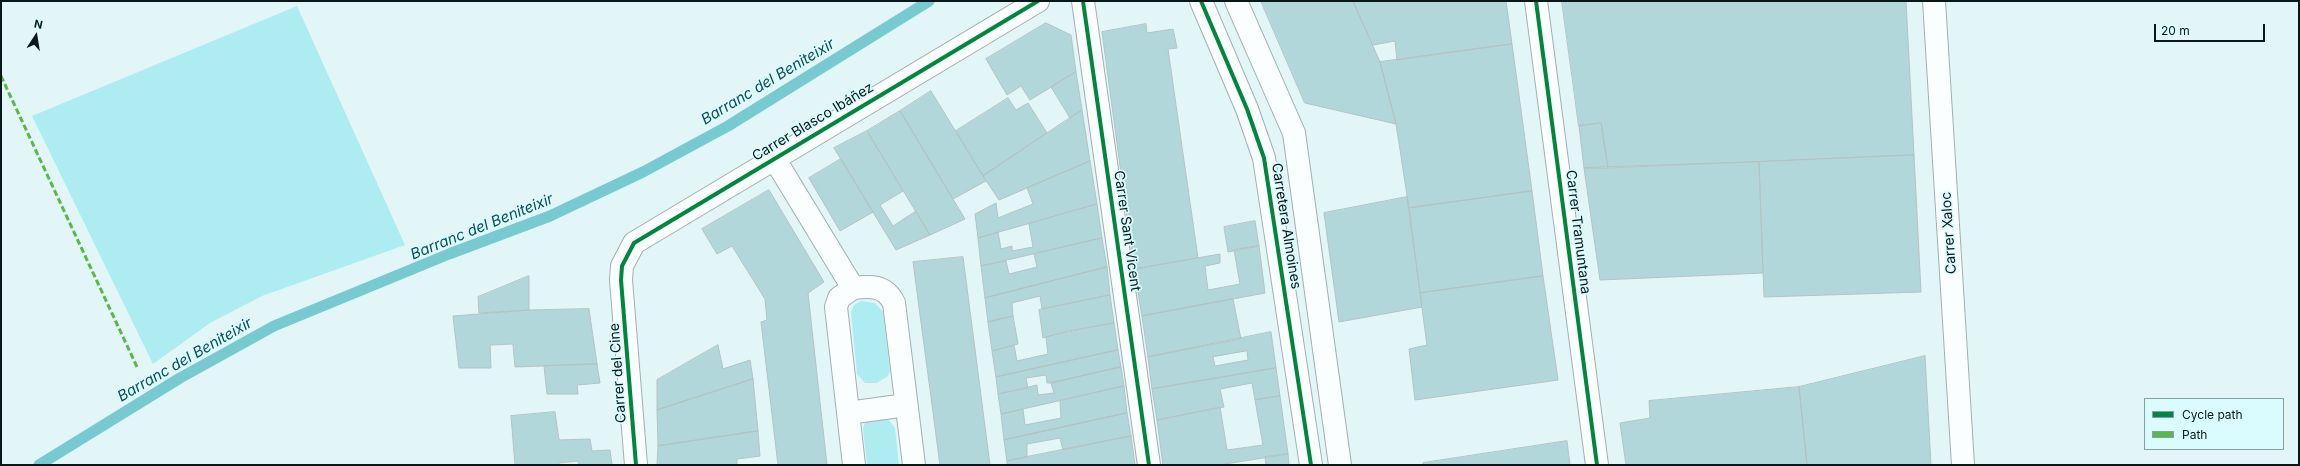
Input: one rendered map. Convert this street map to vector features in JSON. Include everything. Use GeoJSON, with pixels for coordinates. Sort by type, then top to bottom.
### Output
{"type":"FeatureCollection","features":[{"type":"Feature","properties":{"kind":"street","name":"Carrer Blasco Ibáñez"},"geometry":{"type":"LineString","coordinates":[[621,280],[622,266],[634,243],[1038,1]]}},
{"type":"Feature","properties":{"kind":"street","name":"Carrer Sant Vicent"},"geometry":{"type":"LineString","coordinates":[[1083,1],[1149,465]]}},
{"type":"Feature","properties":{"kind":"street","name":"Carretera Almoines"},"geometry":{"type":"LineString","coordinates":[[1201,1],[1247,109],[1264,158],[1311,465]]}},
{"type":"Feature","properties":{"kind":"street"},"geometry":{"type":"LineString","coordinates":[[1236,1],[1294,132],[1340,465]]}},
{"type":"Feature","properties":{"kind":"street","name":"Carrer Tramuntana"},"geometry":{"type":"LineString","coordinates":[[1536,1],[1597,465]]}},
{"type":"Feature","properties":{"kind":"street","name":"Carrer Xaloc"},"geometry":{"type":"LineString","coordinates":[[1934,1],[1963,465]]}},
{"type":"Feature","properties":{"kind":"street"},"geometry":{"type":"LineString","coordinates":[[774,158],[853,288]]}},
{"type":"Feature","properties":{"kind":"street","name":"Carrer del Cine"},"geometry":{"type":"LineString","coordinates":[[621,280],[636,465]]}},
{"type":"Feature","properties":{"kind":"street"},"geometry":{"type":"LineString","coordinates":[[854,465],[836,307],[839,298],[853,288],[872,286],[883,289],[894,303],[914,465]]}},
{"type":"Feature","properties":{"kind":"street"},"geometry":{"type":"LineString","coordinates":[[848,413],[906,405]]}},
{"type":"Feature","properties":{"kind":"shaded area"},"geometry":{"type":"Polygon","coordinates":[[[297,6],[405,245],[262,296],[210,323],[153,364],[32,116],[297,6]]]}},
{"type":"Feature","properties":{"kind":"shaded area"},"geometry":{"type":"Polygon","coordinates":[[[861,301],[875,303],[883,312],[890,371],[888,376],[877,383],[865,383],[857,374],[851,312],[854,305],[861,301]]]}},
{"type":"Feature","properties":{"kind":"shaded area"},"geometry":{"type":"Polygon","coordinates":[[[887,418],[895,428],[899,465],[867,465],[863,428],[866,420],[887,418]]]}},
{"type":"Feature","properties":{"kind":"building"},"geometry":{"type":"Polygon","coordinates":[[[1261,1],[1353,1],[1380,62],[1396,124],[1305,103],[1261,1]]]}},
{"type":"Feature","properties":{"kind":"building"},"geometry":{"type":"Polygon","coordinates":[[[1353,1],[1506,1],[1512,44],[1397,60],[1395,41],[1373,45],[1353,1]]]}},
{"type":"Feature","properties":{"kind":"building"},"geometry":{"type":"Polygon","coordinates":[[[1562,1],[1906,1],[1914,155],[1608,168],[1601,123],[1579,126],[1562,1]]]}},
{"type":"Feature","properties":{"kind":"building"},"geometry":{"type":"Polygon","coordinates":[[[1046,23],[1071,35],[1076,72],[1030,100],[1021,86],[1007,95],[986,59],[1046,23]]]}},
{"type":"Feature","properties":{"kind":"building"},"geometry":{"type":"Polygon","coordinates":[[[1146,24],[1147,33],[1173,29],[1177,48],[1168,49],[1198,258],[1134,269],[1102,32],[1146,24]]]}},
{"type":"Feature","properties":{"kind":"building"},"geometry":{"type":"Polygon","coordinates":[[[1512,44],[1532,191],[1409,208],[1396,124],[1380,62],[1512,44]]]}},
{"type":"Feature","properties":{"kind":"building"},"geometry":{"type":"Polygon","coordinates":[[[1076,72],[1082,110],[1070,118],[1051,87],[1076,72]]]}},
{"type":"Feature","properties":{"kind":"building"},"geometry":{"type":"Polygon","coordinates":[[[931,91],[986,181],[953,199],[900,111],[931,91]]]}},
{"type":"Feature","properties":{"kind":"building"},"geometry":{"type":"Polygon","coordinates":[[[1008,98],[1016,110],[1028,103],[1047,133],[983,176],[956,131],[1008,98]]]}},
{"type":"Feature","properties":{"kind":"building"},"geometry":{"type":"Polygon","coordinates":[[[1082,110],[1090,161],[999,200],[983,176],[1082,110]]]}},
{"type":"Feature","properties":{"kind":"building"},"geometry":{"type":"Polygon","coordinates":[[[900,111],[965,219],[930,235],[867,131],[900,111]]]}},
{"type":"Feature","properties":{"kind":"building"},"geometry":{"type":"Polygon","coordinates":[[[1601,123],[1608,168],[1584,168],[1579,126],[1601,123]]]}},
{"type":"Feature","properties":{"kind":"building"},"geometry":{"type":"Polygon","coordinates":[[[867,131],[903,191],[880,205],[893,226],[916,211],[930,235],[896,250],[834,148],[867,131]]]}},
{"type":"Feature","properties":{"kind":"building"},"geometry":{"type":"Polygon","coordinates":[[[1914,155],[1921,292],[1764,297],[1759,162],[1914,155]]]}},
{"type":"Feature","properties":{"kind":"building"},"geometry":{"type":"Polygon","coordinates":[[[841,159],[873,212],[840,231],[809,178],[841,159]]]}},
{"type":"Feature","properties":{"kind":"building"},"geometry":{"type":"Polygon","coordinates":[[[1090,161],[1097,204],[978,238],[975,214],[996,203],[998,218],[1033,204],[1027,188],[1090,161]]]}},
{"type":"Feature","properties":{"kind":"building"},"geometry":{"type":"Polygon","coordinates":[[[1759,162],[1763,273],[1600,280],[1584,168],[1759,162]]]}},
{"type":"Feature","properties":{"kind":"building"},"geometry":{"type":"Polygon","coordinates":[[[769,190],[824,282],[808,293],[827,465],[778,465],[761,322],[767,320],[765,299],[732,246],[717,254],[702,229],[769,190]]]}},
{"type":"Feature","properties":{"kind":"building"},"geometry":{"type":"Polygon","coordinates":[[[1532,191],[1543,276],[1420,293],[1409,208],[1532,191]]]}},
{"type":"Feature","properties":{"kind":"building"},"geometry":{"type":"Polygon","coordinates":[[[1407,197],[1422,307],[1339,322],[1324,213],[1407,197]]]}},
{"type":"Feature","properties":{"kind":"building"},"geometry":{"type":"Polygon","coordinates":[[[1097,204],[1102,238],[981,266],[978,238],[998,232],[1001,249],[1012,246],[1012,251],[1033,247],[1029,224],[1097,204]]]}},
{"type":"Feature","properties":{"kind":"building"},"geometry":{"type":"Polygon","coordinates":[[[1255,221],[1259,246],[1228,252],[1224,227],[1255,221]]]}},
{"type":"Feature","properties":{"kind":"building"},"geometry":{"type":"Polygon","coordinates":[[[1102,238],[1107,267],[985,298],[981,266],[1006,261],[1009,274],[1037,267],[1034,254],[1102,238]]]}},
{"type":"Feature","properties":{"kind":"building"},"geometry":{"type":"Polygon","coordinates":[[[1259,246],[1265,293],[1142,316],[1134,269],[1220,254],[1220,263],[1205,266],[1208,290],[1240,284],[1234,250],[1259,246]]]}},
{"type":"Feature","properties":{"kind":"building"},"geometry":{"type":"Polygon","coordinates":[[[963,257],[990,465],[940,465],[913,262],[963,257]]]}},
{"type":"Feature","properties":{"kind":"building"},"geometry":{"type":"Polygon","coordinates":[[[1107,267],[1110,295],[1042,309],[1040,296],[1012,303],[1013,316],[988,322],[985,298],[1107,267]]]}},
{"type":"Feature","properties":{"kind":"building"},"geometry":{"type":"Polygon","coordinates":[[[529,276],[529,310],[479,313],[478,297],[529,276]]]}},
{"type":"Feature","properties":{"kind":"building"},"geometry":{"type":"Polygon","coordinates":[[[1543,276],[1558,380],[1415,400],[1409,349],[1427,345],[1420,293],[1543,276]]]}},
{"type":"Feature","properties":{"kind":"building"},"geometry":{"type":"Polygon","coordinates":[[[1110,295],[1114,323],[1068,331],[1043,338],[1039,310],[1110,295]]]}},
{"type":"Feature","properties":{"kind":"building"},"geometry":{"type":"Polygon","coordinates":[[[1233,299],[1241,339],[1148,357],[1142,316],[1233,299]]]}},
{"type":"Feature","properties":{"kind":"building"},"geometry":{"type":"Polygon","coordinates":[[[589,309],[597,364],[515,367],[513,344],[490,345],[491,368],[459,368],[453,316],[529,310],[589,309]]]}},
{"type":"Feature","properties":{"kind":"building"},"geometry":{"type":"Polygon","coordinates":[[[1013,316],[1018,344],[992,351],[988,322],[1013,316]]]}},
{"type":"Feature","properties":{"kind":"building"},"geometry":{"type":"Polygon","coordinates":[[[1114,323],[1118,350],[996,377],[992,351],[1014,345],[1017,361],[1048,354],[1046,337],[1114,323]]]}},
{"type":"Feature","properties":{"kind":"building"},"geometry":{"type":"Polygon","coordinates":[[[1271,332],[1276,368],[1152,389],[1148,357],[1271,332]],[[1247,351],[1213,357],[1215,366],[1248,360],[1247,351]]]}},
{"type":"Feature","properties":{"kind":"building"},"geometry":{"type":"Polygon","coordinates":[[[718,345],[723,369],[750,360],[753,379],[657,410],[657,380],[718,345]]]}},
{"type":"Feature","properties":{"kind":"building"},"geometry":{"type":"Polygon","coordinates":[[[1118,350],[1121,367],[1051,383],[1047,383],[1046,375],[1026,378],[1028,388],[998,394],[996,377],[1118,350]]]}},
{"type":"Feature","properties":{"kind":"building"},"geometry":{"type":"Polygon","coordinates":[[[1925,356],[1931,465],[1807,465],[1799,387],[1925,356]]]}},
{"type":"Feature","properties":{"kind":"building"},"geometry":{"type":"Polygon","coordinates":[[[597,364],[600,383],[577,385],[578,394],[547,394],[544,366],[597,364]]]}},
{"type":"Feature","properties":{"kind":"building"},"geometry":{"type":"Polygon","coordinates":[[[1121,367],[1124,386],[1001,414],[998,394],[1037,385],[1038,395],[1054,393],[1051,383],[1121,367]]]}},
{"type":"Feature","properties":{"kind":"building"},"geometry":{"type":"Polygon","coordinates":[[[1276,368],[1280,396],[1255,400],[1252,383],[1220,389],[1224,407],[1157,420],[1152,389],[1276,368]]]}},
{"type":"Feature","properties":{"kind":"building"},"geometry":{"type":"Polygon","coordinates":[[[753,379],[758,431],[658,446],[657,410],[753,379]]]}},
{"type":"Feature","properties":{"kind":"building"},"geometry":{"type":"Polygon","coordinates":[[[1124,386],[1127,413],[1004,440],[1001,414],[1023,409],[1025,425],[1061,418],[1060,401],[1124,386]]]}},
{"type":"Feature","properties":{"kind":"building"},"geometry":{"type":"Polygon","coordinates":[[[1799,387],[1807,465],[1626,465],[1620,423],[1650,418],[1649,401],[1799,387]]]}},
{"type":"Feature","properties":{"kind":"building"},"geometry":{"type":"Polygon","coordinates":[[[1280,396],[1288,454],[1219,465],[1163,465],[1157,420],[1220,407],[1227,450],[1263,445],[1255,400],[1280,396]]]}},
{"type":"Feature","properties":{"kind":"building"},"geometry":{"type":"Polygon","coordinates":[[[555,412],[559,440],[590,439],[592,451],[610,450],[612,465],[579,465],[578,461],[559,463],[559,465],[515,465],[511,416],[555,412]]]}},
{"type":"Feature","properties":{"kind":"building"},"geometry":{"type":"Polygon","coordinates":[[[1127,413],[1131,436],[1063,450],[1060,438],[1027,444],[1027,457],[1007,461],[1004,440],[1127,413]]]}},
{"type":"Feature","properties":{"kind":"building"},"geometry":{"type":"Polygon","coordinates":[[[758,431],[760,456],[737,459],[737,465],[657,465],[658,446],[758,431]]]}},
{"type":"Feature","properties":{"kind":"building"},"geometry":{"type":"Polygon","coordinates":[[[1131,436],[1135,465],[1007,465],[1007,461],[1131,436]]]}},
{"type":"Feature","properties":{"kind":"building"},"geometry":{"type":"Polygon","coordinates":[[[1567,441],[1570,465],[1423,465],[1423,463],[1567,441]]]}},
{"type":"Feature","properties":{"kind":"building"},"geometry":{"type":"Polygon","coordinates":[[[1288,454],[1289,465],[1266,465],[1265,457],[1288,454]]]}},
{"type":"Feature","properties":{"kind":"waterway","name":"Barranc del Beniteixir"},"geometry":{"type":"LineString","coordinates":[[39,465],[180,378],[274,326],[449,254],[550,216],[643,172],[728,126],[929,1]]}},
{"type":"Feature","properties":{"kind":"marked path"},"geometry":{"type":"LineString","coordinates":[[1,76],[138,369]]}},
{"type":"Feature","properties":{"kind":"cycle path"},"geometry":{"type":"LineString","coordinates":[[636,465],[621,280],[622,266],[634,243],[1038,1]]}},
{"type":"Feature","properties":{"kind":"cycle path"},"geometry":{"type":"LineString","coordinates":[[1083,1],[1149,465]]}},
{"type":"Feature","properties":{"kind":"cycle path"},"geometry":{"type":"LineString","coordinates":[[1201,1],[1247,109],[1264,158],[1311,465]]}},
{"type":"Feature","properties":{"kind":"cycle path"},"geometry":{"type":"LineString","coordinates":[[1536,1],[1597,465]]}}]}
